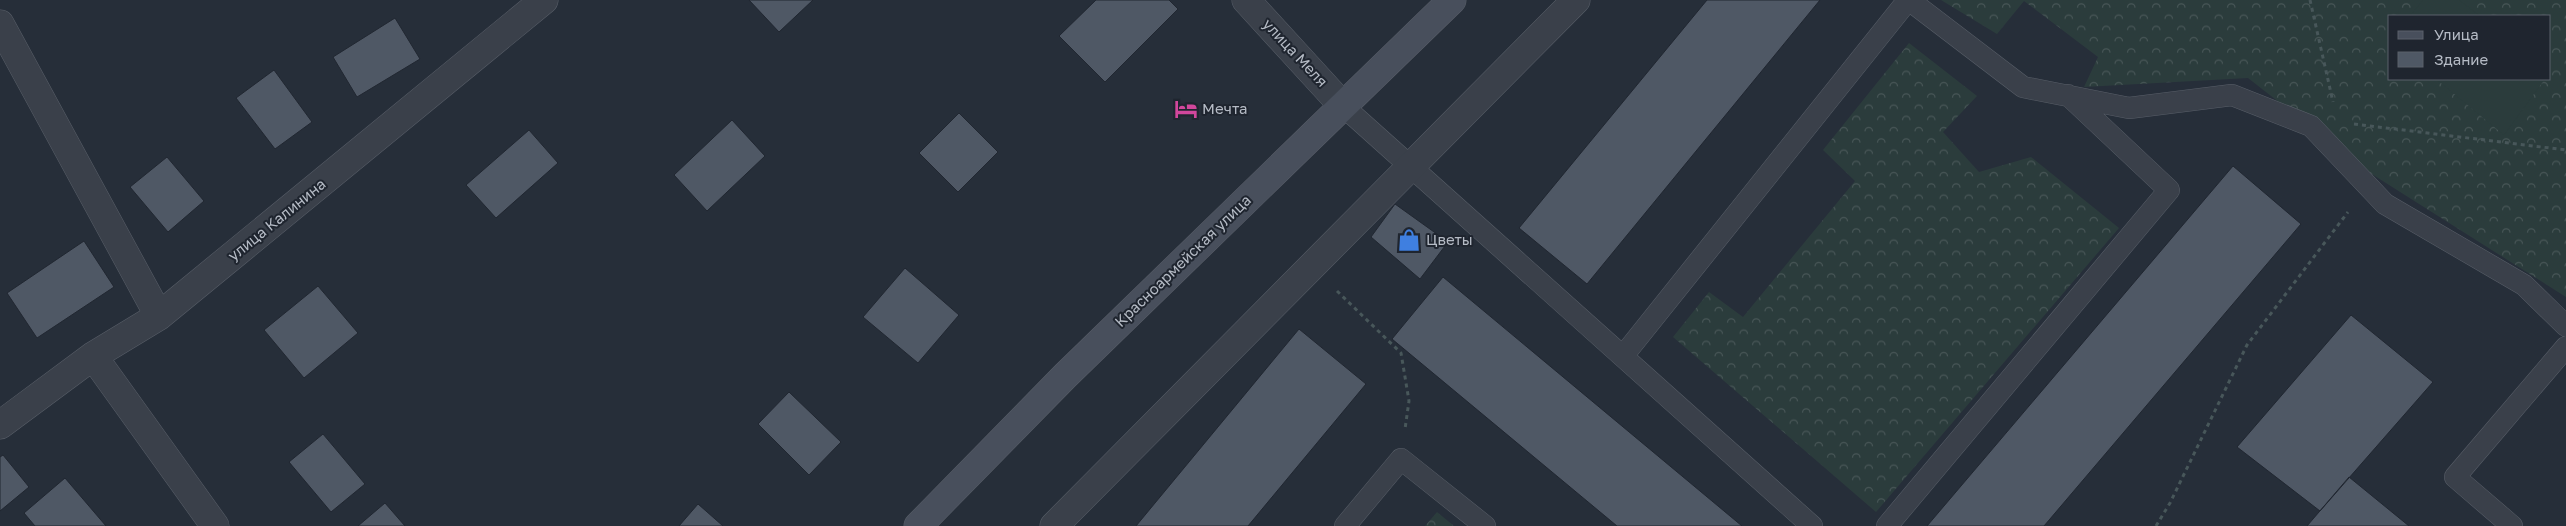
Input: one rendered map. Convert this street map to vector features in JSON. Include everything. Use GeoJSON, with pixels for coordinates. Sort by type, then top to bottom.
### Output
{"type":"FeatureCollection","features":[{"type":"Feature","properties":{"kind":"street","name":"улица Калинина"},"geometry":{"type":"LineString","coordinates":[[0,425],[93,356],[160,316],[544,0]]}},
{"type":"Feature","properties":{"kind":"street","name":"улица Меля"},"geometry":{"type":"LineString","coordinates":[[1246,0],[1343,106]]}},
{"type":"Feature","properties":{"kind":"street","name":"Красноармейская улица"},"geometry":{"type":"LineString","coordinates":[[918,526],[1065,376],[1452,0]]}},
{"type":"Feature","properties":{"kind":"street"},"geometry":{"type":"LineString","coordinates":[[1054,526],[1410,165],[1576,0]]}},
{"type":"Feature","properties":{"kind":"street"},"geometry":{"type":"LineString","coordinates":[[0,24],[160,316]]}},
{"type":"Feature","properties":{"kind":"street"},"geometry":{"type":"LineString","coordinates":[[93,356],[215,526]]}},
{"type":"Feature","properties":{"kind":"lane"},"geometry":{"type":"LineString","coordinates":[[1623,356],[1908,0],[2023,87],[2129,108],[2232,95],[2311,126],[2385,204],[2524,285],[2566,326]]}},
{"type":"Feature","properties":{"kind":"lane"},"geometry":{"type":"LineString","coordinates":[[1887,526],[2169,190],[2068,95]]}},
{"type":"Feature","properties":{"kind":"lane"},"geometry":{"type":"LineString","coordinates":[[1343,106],[1812,526]]}},
{"type":"Feature","properties":{"kind":"lane"},"geometry":{"type":"LineString","coordinates":[[2512,526],[2455,477],[2566,347]]}},
{"type":"Feature","properties":{"kind":"lane"},"geometry":{"type":"LineString","coordinates":[[1345,526],[1401,459],[1485,526]]}},
{"type":"Feature","properties":{"kind":"path"},"geometry":{"type":"LineString","coordinates":[[2310,0],[2333,104]]}},
{"type":"Feature","properties":{"kind":"path"},"geometry":{"type":"LineString","coordinates":[[2346,164],[2338,122],[2566,150]]}},
{"type":"Feature","properties":{"kind":"path"},"geometry":{"type":"LineString","coordinates":[[2156,526],[2170,503],[2247,345],[2367,185]]}},
{"type":"Feature","properties":{"kind":"path"},"geometry":{"type":"LineString","coordinates":[[1312,264],[1378,333],[1401,353],[1409,401],[1401,459]]}},
{"type":"Feature","properties":{"kind":"green space"},"geometry":{"type":"Polygon","coordinates":[[[1941,0],[2566,0],[2566,297],[2367,171],[2248,78],[2084,87],[2098,57],[2024,1],[1997,34],[1941,0]]]}},
{"type":"Feature","properties":{"kind":"green space"},"geometry":{"type":"Polygon","coordinates":[[[2423,0],[2459,0],[2479,15],[2411,15],[2423,0]]]}},
{"type":"Feature","properties":{"kind":"green space"},"geometry":{"type":"Polygon","coordinates":[[[1909,43],[1977,96],[1943,132],[1979,172],[2031,157],[2119,228],[1876,512],[1673,337],[1709,292],[1743,317],[1855,181],[1823,150],[1909,43]]]}},
{"type":"Feature","properties":{"kind":"green space"},"geometry":{"type":"Polygon","coordinates":[[[2437,80],[2544,80],[2504,135],[2437,80]]]}},
{"type":"Feature","properties":{"kind":"green space"},"geometry":{"type":"Polygon","coordinates":[[[1437,512],[1454,526],[1425,526],[1437,512]]]}},
{"type":"Feature","properties":{"kind":"building"},"geometry":{"type":"Polygon","coordinates":[[[749,0],[813,0],[779,32],[749,0]]]}},
{"type":"Feature","properties":{"kind":"building"},"geometry":{"type":"Polygon","coordinates":[[[1096,0],[1169,0],[1178,9],[1105,82],[1059,36],[1096,0]]]}},
{"type":"Feature","properties":{"kind":"building"},"geometry":{"type":"Polygon","coordinates":[[[1707,0],[1820,0],[1587,284],[1519,228],[1707,0]]]}},
{"type":"Feature","properties":{"kind":"building"},"geometry":{"type":"Polygon","coordinates":[[[395,18],[420,59],[357,97],[333,57],[395,18]]]}},
{"type":"Feature","properties":{"kind":"building"},"geometry":{"type":"Polygon","coordinates":[[[274,70],[312,122],[275,149],[236,98],[274,70]]]}},
{"type":"Feature","properties":{"kind":"building"},"geometry":{"type":"Polygon","coordinates":[[[959,113],[998,152],[958,192],[919,153],[959,113]]]}},
{"type":"Feature","properties":{"kind":"building"},"geometry":{"type":"Polygon","coordinates":[[[732,120],[765,156],[707,211],[674,175],[732,120]]]}},
{"type":"Feature","properties":{"kind":"building"},"geometry":{"type":"Polygon","coordinates":[[[529,130],[558,163],[496,218],[466,185],[529,130]]]}},
{"type":"Feature","properties":{"kind":"building"},"geometry":{"type":"Polygon","coordinates":[[[167,157],[204,201],[168,232],[130,187],[167,157]]]}},
{"type":"Feature","properties":{"kind":"building"},"geometry":{"type":"Polygon","coordinates":[[[2233,166],[2301,224],[2044,526],[1927,526],[2233,166]]]}},
{"type":"Feature","properties":{"kind":"building","name":"Цветы"},"geometry":{"type":"Polygon","coordinates":[[[1395,204],[1448,242],[1420,279],[1371,237],[1395,204]]]}},
{"type":"Feature","properties":{"kind":"building"},"geometry":{"type":"Polygon","coordinates":[[[84,241],[114,287],[37,338],[7,293],[84,241]]]}},
{"type":"Feature","properties":{"kind":"building"},"geometry":{"type":"Polygon","coordinates":[[[905,268],[959,315],[918,363],[863,317],[905,268]]]}},
{"type":"Feature","properties":{"kind":"building"},"geometry":{"type":"Polygon","coordinates":[[[1443,277],[1742,526],[1617,526],[1392,339],[1443,277]]]}},
{"type":"Feature","properties":{"kind":"building"},"geometry":{"type":"Polygon","coordinates":[[[318,286],[358,333],[304,378],[264,330],[318,286]]]}},
{"type":"Feature","properties":{"kind":"building"},"geometry":{"type":"Polygon","coordinates":[[[2351,315],[2433,382],[2320,511],[2237,447],[2351,315]]]}},
{"type":"Feature","properties":{"kind":"building"},"geometry":{"type":"Polygon","coordinates":[[[1299,329],[1366,384],[1248,526],[1136,526],[1299,329]]]}},
{"type":"Feature","properties":{"kind":"building"},"geometry":{"type":"Polygon","coordinates":[[[789,392],[841,442],[809,475],[758,424],[789,392]]]}},
{"type":"Feature","properties":{"kind":"building"},"geometry":{"type":"Polygon","coordinates":[[[323,434],[365,484],[331,512],[289,462],[323,434]]]}},
{"type":"Feature","properties":{"kind":"building"},"geometry":{"type":"Polygon","coordinates":[[[3,455],[29,487],[0,511],[0,457],[3,455]]]}},
{"type":"Feature","properties":{"kind":"building"},"geometry":{"type":"Polygon","coordinates":[[[2349,477],[2409,526],[2307,526],[2349,477]]]}},
{"type":"Feature","properties":{"kind":"building"},"geometry":{"type":"Polygon","coordinates":[[[65,478],[106,526],[35,526],[24,513],[65,478]]]}},
{"type":"Feature","properties":{"kind":"building"},"geometry":{"type":"Polygon","coordinates":[[[385,503],[405,526],[358,526],[385,503]]]}},
{"type":"Feature","properties":{"kind":"building"},"geometry":{"type":"Polygon","coordinates":[[[698,504],[723,526],[679,526],[698,504]]]}},
{"type":"Feature","properties":{"kind":"place","name":"Мечта"},"geometry":{"type":"Point","coordinates":[1186,109]}},
{"type":"Feature","properties":{"kind":"place","name":"Цветы"},"geometry":{"type":"Point","coordinates":[1409,240]}}]}
